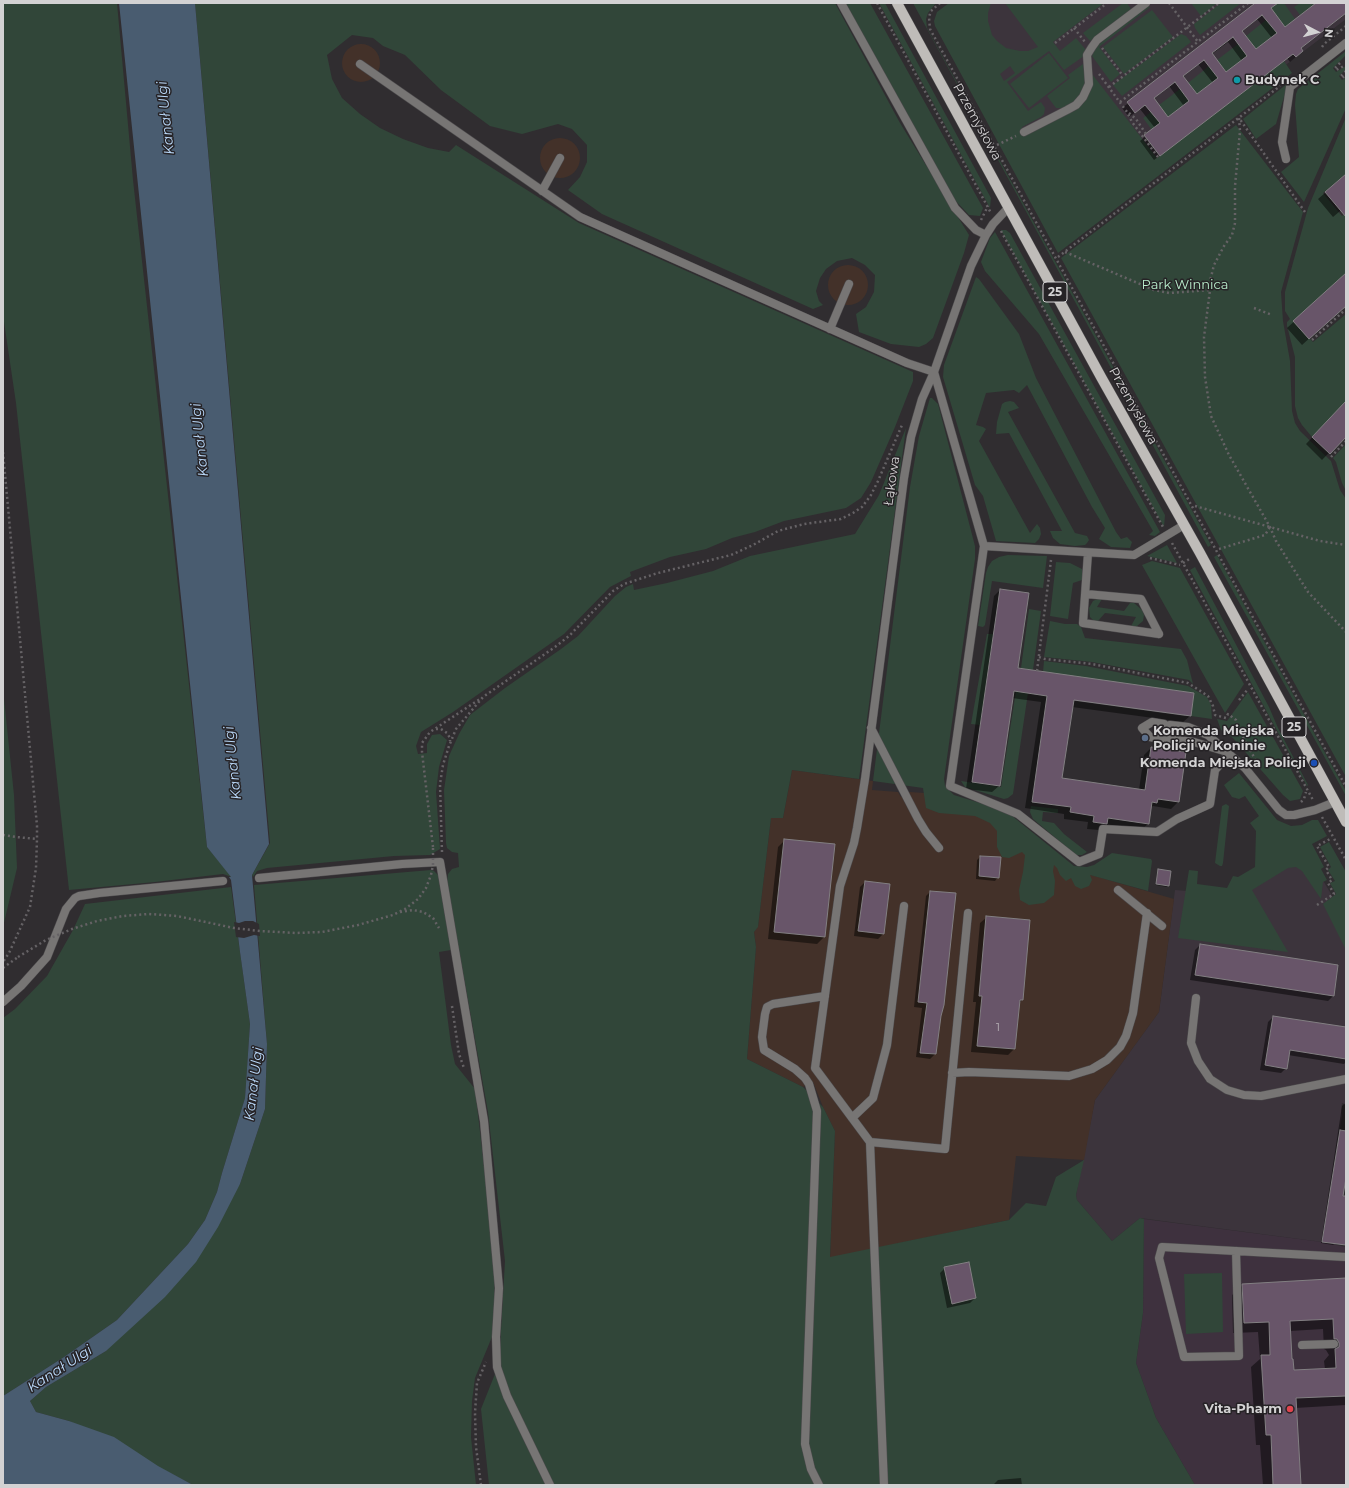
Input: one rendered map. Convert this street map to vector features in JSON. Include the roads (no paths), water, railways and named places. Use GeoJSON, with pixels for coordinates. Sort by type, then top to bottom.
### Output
{"type":"FeatureCollection","features":[{"type":"Feature","properties":{"kind":"main road","name":"Przemysłowa"},"geometry":{"type":"LineString","coordinates":[[897,3],[1346,822]]}},
{"type":"Feature","properties":{"kind":"street"},"geometry":{"type":"LineString","coordinates":[[841,3],[955,208],[976,230],[986,235]]}},
{"type":"Feature","properties":{"kind":"street"},"geometry":{"type":"LineString","coordinates":[[1024,132],[1071,107],[1083,97],[1089,84],[1087,55],[1090,49],[1097,40],[1146,3]]}},
{"type":"Feature","properties":{"kind":"street"},"geometry":{"type":"LineString","coordinates":[[1286,159],[1282,142],[1290,87],[1346,43]]}},
{"type":"Feature","properties":{"kind":"street"},"geometry":{"type":"LineString","coordinates":[[360,64],[580,217],[907,363],[934,372],[984,546],[950,786],[1018,814],[1079,862],[1099,854],[1104,829],[1157,832],[1177,819],[1210,804],[1215,770],[1229,754]]}},
{"type":"Feature","properties":{"kind":"street"},"geometry":{"type":"LineString","coordinates":[[542,190],[560,158]]}},
{"type":"Feature","properties":{"kind":"street","name":"Łąkowa"},"geometry":{"type":"LineString","coordinates":[[870,1142],[815,1068],[840,886],[854,843],[865,780],[904,478],[910,444],[922,399],[934,372],[971,266],[986,235],[1009,207]]}},
{"type":"Feature","properties":{"kind":"street"},"geometry":{"type":"LineString","coordinates":[[830,329],[849,284]]}},
{"type":"Feature","properties":{"kind":"street"},"geometry":{"type":"LineString","coordinates":[[984,546],[1134,555],[1184,525]]}},
{"type":"Feature","properties":{"kind":"street"},"geometry":{"type":"LineString","coordinates":[[1086,594],[1141,598],[1159,634],[1083,623],[1088,552]]}},
{"type":"Feature","properties":{"kind":"street"},"geometry":{"type":"LineString","coordinates":[[1229,754],[1211,746],[1194,742],[1150,737],[1142,728],[1152,722],[1188,727],[1208,735],[1245,768],[1270,800],[1286,815],[1294,815],[1318,809],[1335,802]]}},
{"type":"Feature","properties":{"kind":"street"},"geometry":{"type":"LineString","coordinates":[[871,728],[918,819],[939,848]]}},
{"type":"Feature","properties":{"kind":"street"},"geometry":{"type":"LineString","coordinates":[[259,878],[402,864],[440,862],[484,1121],[499,1288],[496,1337],[497,1367],[507,1396],[550,1485]]}},
{"type":"Feature","properties":{"kind":"street"},"geometry":{"type":"LineString","coordinates":[[3,1002],[21,986],[47,957],[66,909],[75,898],[99,893],[223,881]]}},
{"type":"Feature","properties":{"kind":"street"},"geometry":{"type":"LineString","coordinates":[[1118,890],[1162,926]]}},
{"type":"Feature","properties":{"kind":"street"},"geometry":{"type":"LineString","coordinates":[[852,1118],[874,1098],[887,1045],[904,906]]}},
{"type":"Feature","properties":{"kind":"street"},"geometry":{"type":"LineString","coordinates":[[884,1485],[870,1142],[945,1149],[968,913]]}},
{"type":"Feature","properties":{"kind":"street"},"geometry":{"type":"LineString","coordinates":[[952,1073],[969,1072],[1069,1076],[1092,1068],[1107,1060],[1120,1047],[1126,1036],[1132,1013],[1147,913]]}},
{"type":"Feature","properties":{"kind":"street"},"geometry":{"type":"LineString","coordinates":[[819,1485],[811,1469],[805,1444],[817,1111],[809,1084],[805,1078],[795,1069],[764,1050],[762,1037],[767,1007],[773,1004],[825,996]]}},
{"type":"Feature","properties":{"kind":"street"},"geometry":{"type":"LineString","coordinates":[[1196,998],[1191,1043],[1198,1061],[1210,1079],[1227,1090],[1244,1095],[1260,1096],[1346,1079]]}},
{"type":"Feature","properties":{"kind":"street"},"geometry":{"type":"LineString","coordinates":[[1236,1251],[1239,1356],[1184,1358],[1159,1258],[1162,1247],[1236,1251],[1346,1257]]}},
{"type":"Feature","properties":{"kind":"street"},"geometry":{"type":"LineString","coordinates":[[1302,1345],[1334,1344]]}},
{"type":"Feature","properties":{"kind":"water","name":"Kanał Ulgi"},"geometry":{"type":"Polygon","coordinates":[[[119,3],[195,3],[269,844],[252,875],[267,1044],[265,1109],[240,1184],[218,1227],[196,1262],[165,1297],[106,1351],[46,1387],[30,1401],[36,1412],[69,1421],[114,1437],[158,1466],[193,1485],[3,1485],[3,1396],[64,1357],[117,1320],[188,1244],[205,1220],[217,1192],[245,1098],[250,1024],[231,880],[229,877],[231,877],[207,847],[119,3]]]}},
{"type":"Feature","properties":{"kind":"place","name":"Budynek C"},"geometry":{"type":"Point","coordinates":[1237,80]}},
{"type":"Feature","properties":{"kind":"place","name":"Komenda Miejska Policji w Koninie"},"geometry":{"type":"Point","coordinates":[1145,738]}},
{"type":"Feature","properties":{"kind":"place","name":"Komenda Miejska Policji"},"geometry":{"type":"Point","coordinates":[1314,763]}},
{"type":"Feature","properties":{"kind":"place","name":"Vita-Pharm"},"geometry":{"type":"Point","coordinates":[1290,1409]}},
{"type":"Feature","properties":{"kind":"park label","name":"Park Winnica"},"geometry":{"type":"Point","coordinates":[1185,285]}}]}
